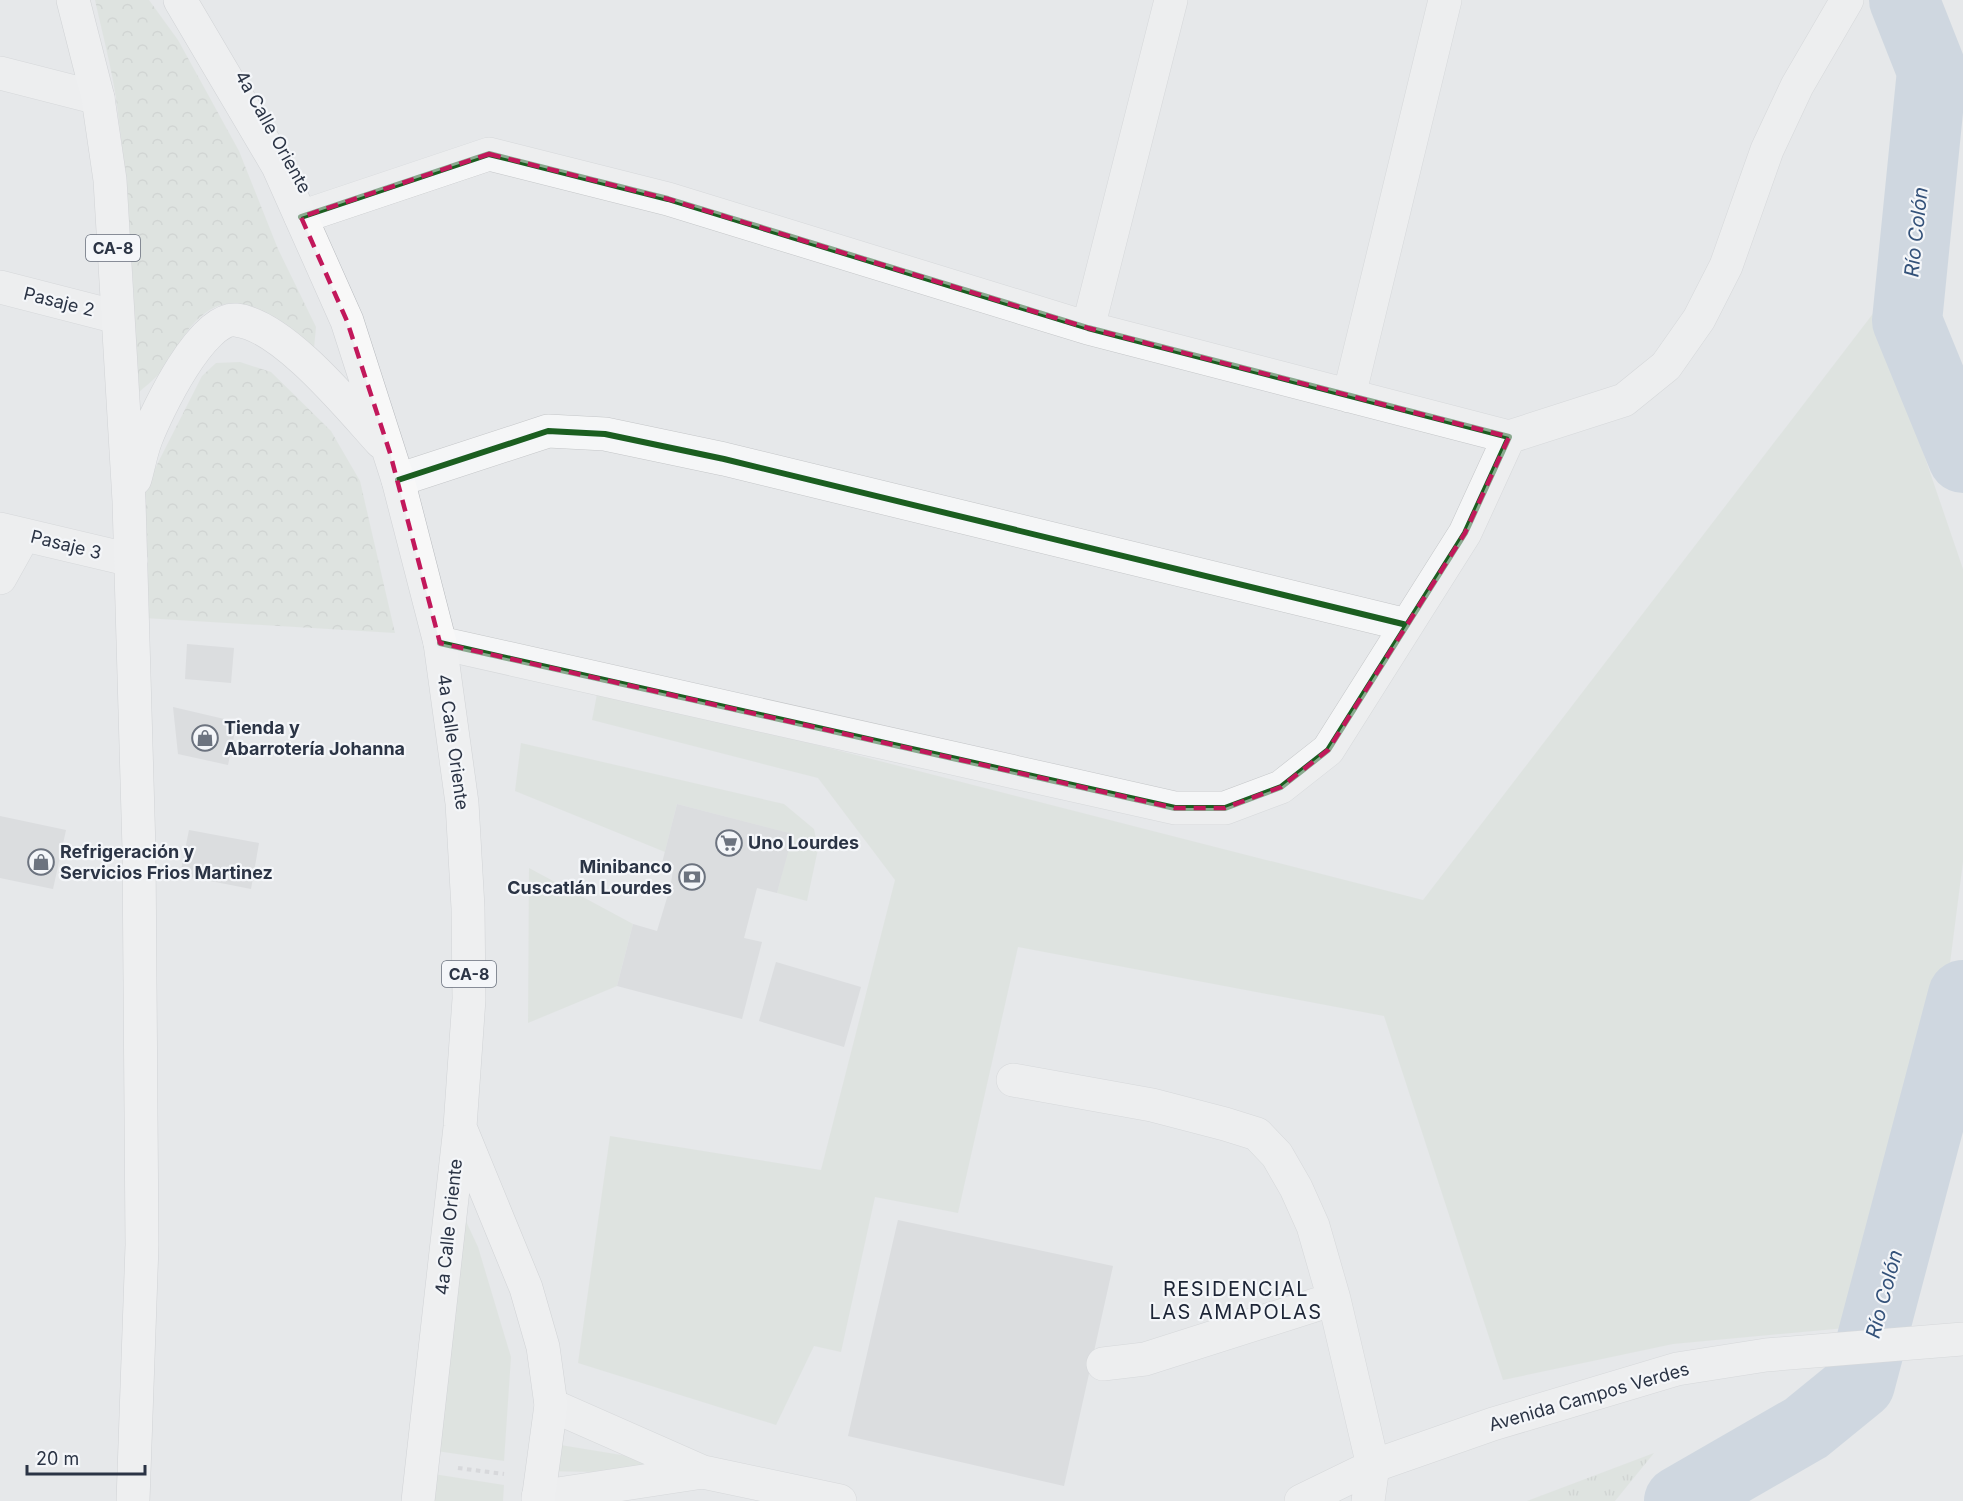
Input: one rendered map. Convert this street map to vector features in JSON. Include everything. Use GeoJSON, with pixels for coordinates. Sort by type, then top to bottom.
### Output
{"type":"FeatureCollection","features":[{"type":"Feature","properties":{"kind":"highway","name":"CA-8"},"geometry":{"type":"LineString","coordinates":[[73,0],[98,98],[110,180],[129,501],[139,850],[142,1245],[133,1501]]}},
{"type":"Feature","properties":{"kind":"highway","name":"4a Calle Oriente"},"geometry":{"type":"LineString","coordinates":[[180,0],[278,166],[347,321],[394,466],[440,643],[462,803],[468,908],[469,999],[460,1127],[418,1501]]}},
{"type":"Feature","properties":{"kind":"highway"},"geometry":{"type":"LineString","coordinates":[[129,501],[145,441],[160,408],[193,353],[207,335],[219,323],[234,319],[249,323],[280,339],[340,397],[394,466]]}},
{"type":"Feature","properties":{"kind":"highway"},"geometry":{"type":"LineString","coordinates":[[460,1127],[526,1288],[543,1347],[551,1405],[538,1499]]}},
{"type":"Feature","properties":{"kind":"street"},"geometry":{"type":"LineString","coordinates":[[1088,328],[1171,0]]}},
{"type":"Feature","properties":{"kind":"street"},"geometry":{"type":"LineString","coordinates":[[1349,396],[1445,0]]}},
{"type":"Feature","properties":{"kind":"street"},"geometry":{"type":"LineString","coordinates":[[301,217],[489,154],[668,199],[1088,328],[1509,437],[1624,400],[1666,366],[1699,319],[1726,266],[1767,150],[1797,86],[1845,1]]}},
{"type":"Feature","properties":{"kind":"street"},"geometry":{"type":"LineString","coordinates":[[0,73],[98,98]]}},
{"type":"Feature","properties":{"kind":"street","name":"Pasaje 2"},"geometry":{"type":"LineString","coordinates":[[0,287],[117,317]]}},
{"type":"Feature","properties":{"kind":"street"},"geometry":{"type":"LineString","coordinates":[[394,466],[548,431],[605,434],[724,459],[1407,625]]}},
{"type":"Feature","properties":{"kind":"street"},"geometry":{"type":"LineString","coordinates":[[440,643],[1174,808],[1225,808],[1281,787],[1328,750],[1465,533],[1509,437]]}},
{"type":"Feature","properties":{"kind":"street"},"geometry":{"type":"LineString","coordinates":[[0,578],[12,532]]}},
{"type":"Feature","properties":{"kind":"street","name":"Pasaje 3"},"geometry":{"type":"LineString","coordinates":[[12,532],[131,560]]}},
{"type":"Feature","properties":{"kind":"street"},"geometry":{"type":"LineString","coordinates":[[1013,1080],[1152,1105],[1257,1134],[1277,1155],[1296,1188],[1313,1226],[1334,1299],[1373,1466],[1368,1501]]}},
{"type":"Feature","properties":{"kind":"street"},"geometry":{"type":"LineString","coordinates":[[1103,1364],[1145,1359],[1334,1299]]}},
{"type":"Feature","properties":{"kind":"street","name":"Avenida Campos Verdes"},"geometry":{"type":"LineString","coordinates":[[1301,1501],[1373,1466],[1493,1424],[1666,1372],[1766,1355],[1963,1339]]}},
{"type":"Feature","properties":{"kind":"street"},"geometry":{"type":"LineString","coordinates":[[551,1405],[703,1472],[840,1501]]}},
{"type":"Feature","properties":{"kind":"street"},"geometry":{"type":"LineString","coordinates":[[538,1499],[703,1472]]}},
{"type":"Feature","properties":{"kind":"path"},"geometry":{"type":"LineString","coordinates":[[456,1468],[513,1475]]}},
{"type":"Feature","properties":{"kind":"highlighted area"},"geometry":{"type":"Polygon","coordinates":[[[489,154],[668,199],[1088,328],[1509,437],[1465,533],[1328,750],[1281,787],[1225,808],[1175,808],[440,643],[390,453],[347,321],[301,217],[489,154]]]}},
{"type":"Feature","properties":{"kind":"green space"},"geometry":{"type":"Polygon","coordinates":[[[95,0],[149,0],[178,40],[239,151],[278,249],[316,327],[313,359],[269,317],[253,308],[237,303],[220,305],[203,315],[186,333],[161,372],[137,394],[133,283],[121,135],[114,86],[95,0]]]}},
{"type":"Feature","properties":{"kind":"green space"},"geometry":{"type":"Polygon","coordinates":[[[1875,311],[1963,569],[1963,862],[1949,971],[1846,1328],[1673,1344],[1503,1380],[1384,1016],[1018,947],[958,1213],[875,1197],[841,1352],[814,1346],[776,1425],[578,1363],[610,1136],[821,1170],[895,880],[818,778],[592,720],[598,689],[1423,900],[1875,311]]]}},
{"type":"Feature","properties":{"kind":"green space"},"geometry":{"type":"Polygon","coordinates":[[[240,362],[271,372],[331,431],[360,481],[395,633],[144,618],[137,504],[202,376],[216,363],[240,362]]]}},
{"type":"Feature","properties":{"kind":"green space","name":"Uno Lourdes"},"geometry":{"type":"Polygon","coordinates":[[[521,743],[784,804],[814,829],[818,849],[807,901],[777,893],[792,834],[677,804],[665,852],[515,791],[521,743]]]}},
{"type":"Feature","properties":{"kind":"green space"},"geometry":{"type":"Polygon","coordinates":[[[529,868],[633,924],[617,986],[528,1023],[529,868]]]}},
{"type":"Feature","properties":{"kind":"green space"},"geometry":{"type":"Polygon","coordinates":[[[448,1183],[478,1247],[511,1357],[504,1461],[430,1450],[448,1183]]]}},
{"type":"Feature","properties":{"kind":"green space"},"geometry":{"type":"Polygon","coordinates":[[[542,1442],[652,1460],[650,1473],[540,1471],[542,1442]]]}},
{"type":"Feature","properties":{"kind":"green space"},"geometry":{"type":"Polygon","coordinates":[[[1654,1453],[1615,1501],[1527,1501],[1654,1453]]]}},
{"type":"Feature","properties":{"kind":"green space"},"geometry":{"type":"Polygon","coordinates":[[[427,1473],[504,1485],[503,1501],[424,1501],[427,1473]]]}},
{"type":"Feature","properties":{"kind":"building"},"geometry":{"type":"Polygon","coordinates":[[[187,644],[234,648],[231,683],[185,679],[187,644]]]}},
{"type":"Feature","properties":{"kind":"building","name":"Tienda y Abarrotería Johanna"},"geometry":{"type":"Polygon","coordinates":[[[173,707],[237,722],[228,765],[178,754],[173,707]]]}},
{"type":"Feature","properties":{"kind":"building","name":"Uno Lourdes"},"geometry":{"type":"Polygon","coordinates":[[[677,804],[793,834],[777,893],[757,888],[744,938],[762,942],[742,1019],[617,986],[633,924],[657,931],[670,888],[674,865],[662,863],[677,804]]]}},
{"type":"Feature","properties":{"kind":"building"},"geometry":{"type":"Polygon","coordinates":[[[0,816],[66,830],[53,889],[0,878],[0,816]]]}},
{"type":"Feature","properties":{"kind":"building"},"geometry":{"type":"Polygon","coordinates":[[[189,830],[259,843],[251,889],[180,875],[189,830]]]}},
{"type":"Feature","properties":{"kind":"building"},"geometry":{"type":"Polygon","coordinates":[[[776,962],[861,987],[844,1047],[759,1021],[776,962]]]}},
{"type":"Feature","properties":{"kind":"building"},"geometry":{"type":"Polygon","coordinates":[[[898,1220],[1113,1266],[1064,1486],[848,1436],[898,1220]]]}},
{"type":"Feature","properties":{"kind":"waterway","name":"Río Colón"},"geometry":{"type":"LineString","coordinates":[[1904,0],[1932,71],[1907,321],[1963,458]]}},
{"type":"Feature","properties":{"kind":"waterway","name":"Río Colón"},"geometry":{"type":"LineString","coordinates":[[1679,1501],[1806,1428],[1860,1384],[1963,995]]}},
{"type":"Feature","properties":{"kind":"cycle path"},"geometry":{"type":"LineString","coordinates":[[301,217],[489,154],[668,199],[1088,328],[1509,437],[1465,533],[1328,750],[1281,787],[1225,808],[1175,808],[440,643]]}},
{"type":"Feature","properties":{"kind":"cycle path"},"geometry":{"type":"LineString","coordinates":[[398,480],[548,431],[605,434],[724,459],[1407,625]]}},
{"type":"Feature","properties":{"kind":"place","name":"Tienda y Abarrotería Johanna"},"geometry":{"type":"Point","coordinates":[205,738]}},
{"type":"Feature","properties":{"kind":"place","name":"Uno Lourdes"},"geometry":{"type":"Point","coordinates":[729,843]}},
{"type":"Feature","properties":{"kind":"place","name":"Refrigeración y Servicios Frios Martinez"},"geometry":{"type":"Point","coordinates":[41,862]}},
{"type":"Feature","properties":{"kind":"place","name":"Minibanco Cuscatlán Lourdes"},"geometry":{"type":"Point","coordinates":[692,877]}},
{"type":"Feature","properties":{"kind":"district","name":"RESIDENCIAL LAS AMAPOLAS"},"geometry":{"type":"Point","coordinates":[1236,1300]}}]}
